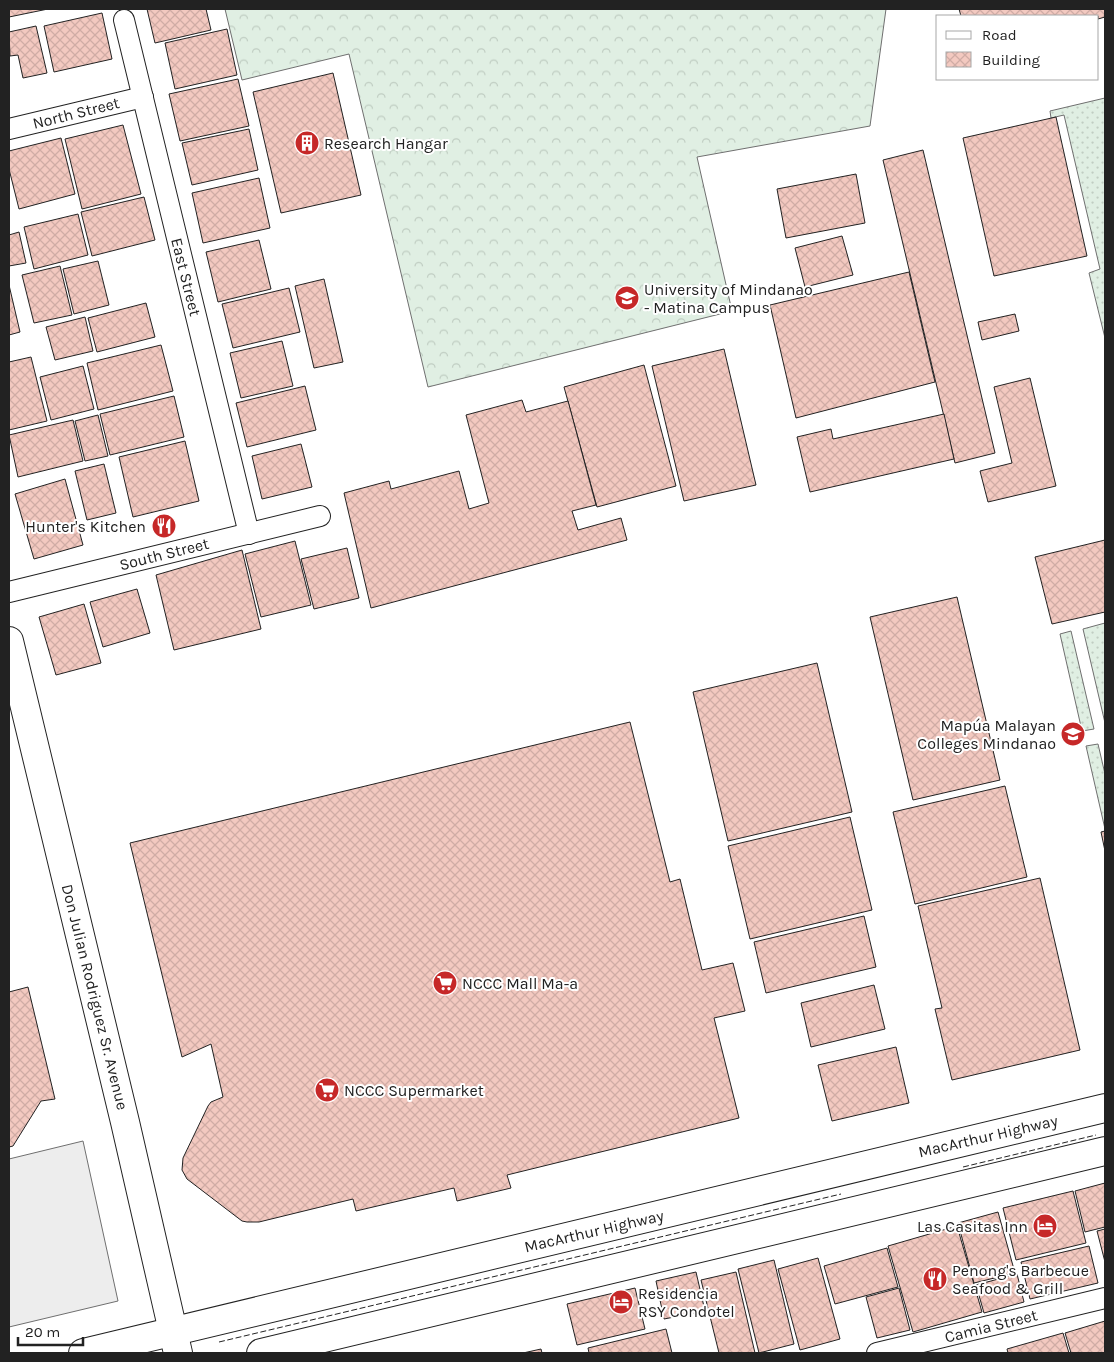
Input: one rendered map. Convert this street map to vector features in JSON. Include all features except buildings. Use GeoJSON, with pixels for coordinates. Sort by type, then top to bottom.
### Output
{"type":"FeatureCollection","features":[{"type":"Feature","properties":{"kind":"main road","name":"Don Julian Rodriguez Sr. Avenue"},"geometry":{"type":"LineString","coordinates":[[9,642],[119,1095],[175,1342]]}},
{"type":"Feature","properties":{"kind":"main road","name":"MacArthur Highway"},"geometry":{"type":"LineString","coordinates":[[83,1353],[175,1342],[942,1147],[1105,1108]]}},
{"type":"Feature","properties":{"kind":"main road"},"geometry":{"type":"LineString","coordinates":[[942,1147],[952,1188]]}},
{"type":"Feature","properties":{"kind":"main road"},"geometry":{"type":"LineString","coordinates":[[260,1353],[328,1345],[1105,1151]]}},
{"type":"Feature","properties":{"kind":"street","name":"East Street"},"geometry":{"type":"LineString","coordinates":[[124,20],[248,534]]}},
{"type":"Feature","properties":{"kind":"street","name":"North Street"},"geometry":{"type":"LineString","coordinates":[[9,129],[143,97]]}},
{"type":"Feature","properties":{"kind":"street","name":"South Street"},"geometry":{"type":"LineString","coordinates":[[9,592],[320,516]]}},
{"type":"Feature","properties":{"kind":"street","name":"Camia Street"},"geometry":{"type":"LineString","coordinates":[[877,1353],[1105,1298]]}},
{"type":"Feature","properties":{"kind":"green space"},"geometry":{"type":"Polygon","coordinates":[[[225,9],[886,9],[870,126],[697,157],[732,311],[428,387],[349,54],[242,80],[225,9]]]}},
{"type":"Feature","properties":{"kind":"green space"},"geometry":{"type":"Polygon","coordinates":[[[1105,98],[1105,338],[1089,273],[1100,269],[1064,115],[1051,118],[1050,111],[1105,98]]]}},
{"type":"Feature","properties":{"kind":"green space"},"geometry":{"type":"Polygon","coordinates":[[[1105,623],[1105,723],[1083,629],[1105,623]]]}},
{"type":"Feature","properties":{"kind":"green space"},"geometry":{"type":"Polygon","coordinates":[[[1071,631],[1094,729],[1082,731],[1060,634],[1071,631]]]}},
{"type":"Feature","properties":{"kind":"green space"},"geometry":{"type":"Polygon","coordinates":[[[1098,744],[1105,774],[1105,829],[1086,746],[1098,744]]]}},
{"type":"Feature","properties":{"kind":"shaded area"},"geometry":{"type":"Polygon","coordinates":[[[83,1141],[118,1301],[9,1327],[9,1159],[83,1141]]]}},
{"type":"Feature","properties":{"kind":"fence"},"geometry":{"type":"LineString","coordinates":[[963,1167],[1096,1135]]}},
{"type":"Feature","properties":{"kind":"fence"},"geometry":{"type":"LineString","coordinates":[[219,1342],[841,1194]]}},
{"type":"Feature","properties":{"kind":"place","name":"Research Hangar"},"geometry":{"type":"Point","coordinates":[307,143]}},
{"type":"Feature","properties":{"kind":"place","name":"University of Mindanao - Matina Campus"},"geometry":{"type":"Point","coordinates":[627,298]}},
{"type":"Feature","properties":{"kind":"place","name":"Hunter's Kitchen"},"geometry":{"type":"Point","coordinates":[164,526]}},
{"type":"Feature","properties":{"kind":"place","name":"Mapúa Malayan Colleges Mindanao"},"geometry":{"type":"Point","coordinates":[1073,734]}},
{"type":"Feature","properties":{"kind":"place","name":"NCCC Mall Ma-a"},"geometry":{"type":"Point","coordinates":[445,983]}},
{"type":"Feature","properties":{"kind":"place","name":"NCCC Supermarket"},"geometry":{"type":"Point","coordinates":[327,1090]}},
{"type":"Feature","properties":{"kind":"place","name":"Las Casitas Inn"},"geometry":{"type":"Point","coordinates":[1045,1226]}},
{"type":"Feature","properties":{"kind":"place","name":"Penong's Barbecue Seafood & Grill"},"geometry":{"type":"Point","coordinates":[935,1279]}},
{"type":"Feature","properties":{"kind":"place","name":"Residencia RSY Condotel"},"geometry":{"type":"Point","coordinates":[621,1302]}}]}
